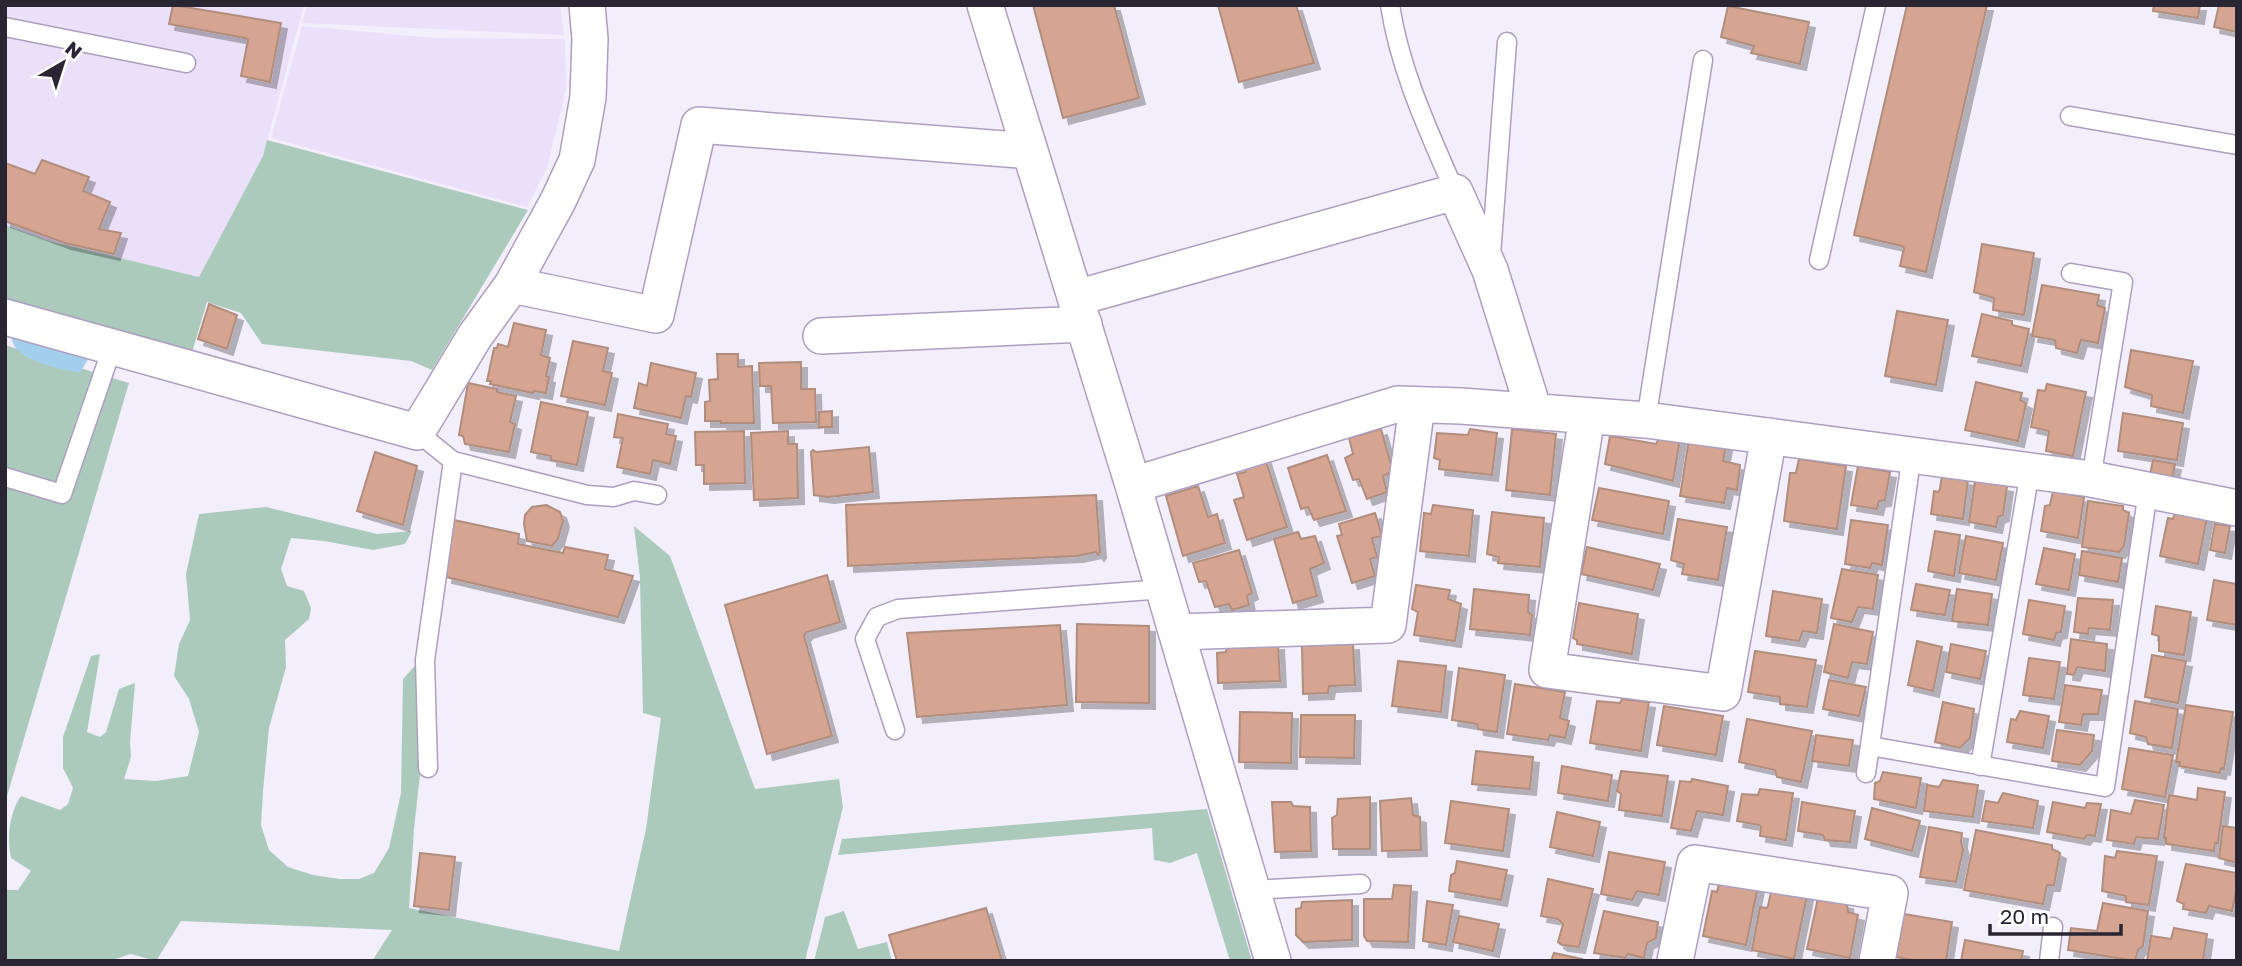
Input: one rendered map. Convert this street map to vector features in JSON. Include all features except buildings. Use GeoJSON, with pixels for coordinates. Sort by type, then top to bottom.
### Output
{"type":"FeatureCollection","features":[{"type":"Feature","properties":{"kind":"street"},"geometry":{"type":"LineString","coordinates":[[5,317],[417,432],[475,336],[512,285],[577,160],[588,97],[590,39],[587,5]]}},
{"type":"Feature","properties":{"kind":"street"},"geometry":{"type":"LineString","coordinates":[[985,5],[1133,485],[1273,961]]}},
{"type":"Feature","properties":{"kind":"street"},"geometry":{"type":"LineString","coordinates":[[512,285],[656,315],[699,125],[1031,151]]}},
{"type":"Feature","properties":{"kind":"street"},"geometry":{"type":"LineString","coordinates":[[821,336],[1080,311],[1455,192],[1490,270],[1534,411]]}},
{"type":"Feature","properties":{"kind":"street"},"geometry":{"type":"LineString","coordinates":[[1133,485],[1398,404],[1646,420],[2091,479],[2237,508]]}},
{"type":"Feature","properties":{"kind":"street"},"geometry":{"type":"LineString","coordinates":[[1177,632],[1388,625],[1417,405]]}},
{"type":"Feature","properties":{"kind":"street"},"geometry":{"type":"LineString","coordinates":[[1587,416],[1547,670],[1723,693],[1769,436]]}},
{"type":"Feature","properties":{"kind":"street"},"geometry":{"type":"LineString","coordinates":[[1675,961],[1695,863],[1891,893],[1877,961]]}},
{"type":"Feature","properties":{"kind":"lane"},"geometry":{"type":"LineString","coordinates":[[1390,5],[1400,57],[1455,192]]}},
{"type":"Feature","properties":{"kind":"lane"},"geometry":{"type":"LineString","coordinates":[[1819,260],[1876,5]]}},
{"type":"Feature","properties":{"kind":"lane"},"geometry":{"type":"LineString","coordinates":[[5,27],[187,64]]}},
{"type":"Feature","properties":{"kind":"lane"},"geometry":{"type":"LineString","coordinates":[[1490,270],[1507,42]]}},
{"type":"Feature","properties":{"kind":"lane"},"geometry":{"type":"LineString","coordinates":[[1646,420],[1703,60]]}},
{"type":"Feature","properties":{"kind":"lane"},"geometry":{"type":"LineString","coordinates":[[2070,116],[2237,145]]}},
{"type":"Feature","properties":{"kind":"lane"},"geometry":{"type":"LineString","coordinates":[[2071,273],[2123,282],[2091,479]]}},
{"type":"Feature","properties":{"kind":"lane"},"geometry":{"type":"LineString","coordinates":[[5,477],[62,494],[112,348]]}},
{"type":"Feature","properties":{"kind":"lane"},"geometry":{"type":"LineString","coordinates":[[417,432],[453,461],[587,495],[614,497],[634,491],[657,495]]}},
{"type":"Feature","properties":{"kind":"lane"},"geometry":{"type":"LineString","coordinates":[[1866,773],[1912,454]]}},
{"type":"Feature","properties":{"kind":"lane"},"geometry":{"type":"LineString","coordinates":[[428,768],[425,660],[453,461]]}},
{"type":"Feature","properties":{"kind":"lane"},"geometry":{"type":"LineString","coordinates":[[1980,765],[2030,471]]}},
{"type":"Feature","properties":{"kind":"lane"},"geometry":{"type":"LineString","coordinates":[[1870,746],[2105,788],[2148,491]]}},
{"type":"Feature","properties":{"kind":"lane"},"geometry":{"type":"LineString","coordinates":[[895,730],[865,639],[877,617],[898,609],[1164,589]]}},
{"type":"Feature","properties":{"kind":"lane"},"geometry":{"type":"LineString","coordinates":[[1253,890],[1361,884]]}},
{"type":"Feature","properties":{"kind":"lane"},"geometry":{"type":"LineString","coordinates":[[2049,961],[2053,927]]}},
{"type":"Feature","properties":{"kind":"shaded area"},"geometry":{"type":"Polygon","coordinates":[[[5,5],[304,5],[263,156],[199,277],[49,241],[5,225],[5,5]]]}},
{"type":"Feature","properties":{"kind":"shaded area"},"geometry":{"type":"Polygon","coordinates":[[[307,5],[560,5],[564,35],[302,23],[307,5]]]}},
{"type":"Feature","properties":{"kind":"shaded area"},"geometry":{"type":"Polygon","coordinates":[[[302,26],[434,38],[565,39],[566,89],[547,168],[527,207],[271,138],[302,26]]]}},
{"type":"Feature","properties":{"kind":"green space"},"geometry":{"type":"Polygon","coordinates":[[[267,140],[528,210],[432,370],[411,361],[262,344],[241,313],[207,302],[190,359],[5,307],[5,225],[49,241],[199,277],[263,156],[267,140]]]}},
{"type":"Feature","properties":{"kind":"green space"},"geometry":{"type":"Polygon","coordinates":[[[5,345],[129,383],[5,803],[5,345]]]}},
{"type":"Feature","properties":{"kind":"green space"},"geometry":{"type":"Polygon","coordinates":[[[266,507],[377,534],[412,531],[405,544],[373,550],[291,538],[281,569],[287,586],[304,591],[311,608],[309,619],[285,640],[286,667],[269,728],[261,825],[269,850],[288,867],[313,875],[340,879],[359,879],[374,873],[389,848],[401,793],[403,679],[419,661],[422,757],[409,908],[619,951],[646,829],[661,718],[643,713],[640,578],[634,526],[670,556],[755,789],[839,779],[843,807],[805,961],[372,961],[392,930],[181,921],[156,961],[131,954],[109,961],[5,961],[5,890],[18,890],[31,871],[11,858],[9,834],[12,818],[21,796],[60,810],[68,804],[73,788],[63,768],[63,737],[91,656],[100,654],[87,732],[100,737],[106,732],[119,689],[135,683],[131,757],[124,779],[156,781],[188,776],[199,732],[189,699],[174,676],[179,644],[190,620],[186,574],[199,514],[266,507]]]}},
{"type":"Feature","properties":{"kind":"green space"},"geometry":{"type":"Polygon","coordinates":[[[1207,809],[1252,961],[1230,961],[1197,853],[1170,863],[1154,860],[1152,828],[838,855],[842,839],[1207,809]]]}},
{"type":"Feature","properties":{"kind":"green space"},"geometry":{"type":"Polygon","coordinates":[[[844,911],[858,949],[887,942],[892,961],[814,961],[825,917],[844,911]]]}},
{"type":"Feature","properties":{"kind":"water"},"geometry":{"type":"Polygon","coordinates":[[[11,331],[88,348],[88,359],[80,373],[42,364],[17,350],[12,342],[11,331]]]}}]}
